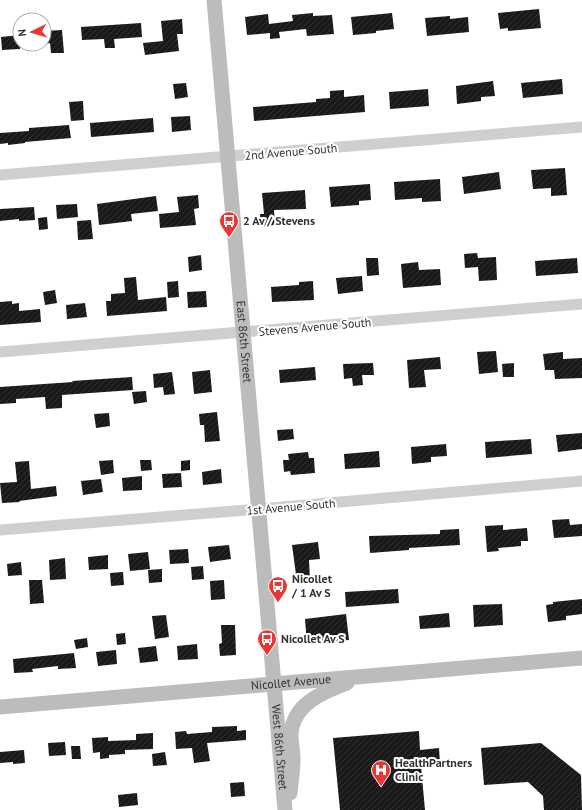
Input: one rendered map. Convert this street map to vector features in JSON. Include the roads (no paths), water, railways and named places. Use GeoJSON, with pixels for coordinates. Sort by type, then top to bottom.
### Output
{"type":"FeatureCollection","features":[{"type":"Feature","properties":{"kind":"street","name":"East 86th Street"},"geometry":{"type":"LineString","coordinates":[[214,0],[274,684]]}},
{"type":"Feature","properties":{"kind":"street","name":"2nd Avenue South"},"geometry":{"type":"LineString","coordinates":[[0,175],[582,127]]}},
{"type":"Feature","properties":{"kind":"street","name":"Stevens Avenue South"},"geometry":{"type":"LineString","coordinates":[[0,352],[582,304]]}},
{"type":"Feature","properties":{"kind":"street","name":"1st Avenue South"},"geometry":{"type":"LineString","coordinates":[[0,530],[259,510],[582,482]]}},
{"type":"Feature","properties":{"kind":"street","name":"Nicollet Avenue"},"geometry":{"type":"LineString","coordinates":[[0,707],[582,658]]}},
{"type":"Feature","properties":{"kind":"street"},"geometry":{"type":"LineString","coordinates":[[286,810],[290,797],[292,771],[291,736],[297,715],[306,704],[325,691],[373,676]]}},
{"type":"Feature","properties":{"kind":"street","name":"West 86th Street"},"geometry":{"type":"LineString","coordinates":[[274,684],[286,810]]}},
{"type":"Feature","properties":{"kind":"place","name":"2 Av / Stevens"},"geometry":{"type":"Point","coordinates":[229,238]}},
{"type":"Feature","properties":{"kind":"place","name":"Nicollet / 1 Av S"},"geometry":{"type":"Point","coordinates":[278,603]}},
{"type":"Feature","properties":{"kind":"place","name":"Nicollet Av S"},"geometry":{"type":"Point","coordinates":[267,656]}},
{"type":"Feature","properties":{"kind":"place","name":"HealthPartners Clinic"},"geometry":{"type":"Point","coordinates":[381,787]}}]}
